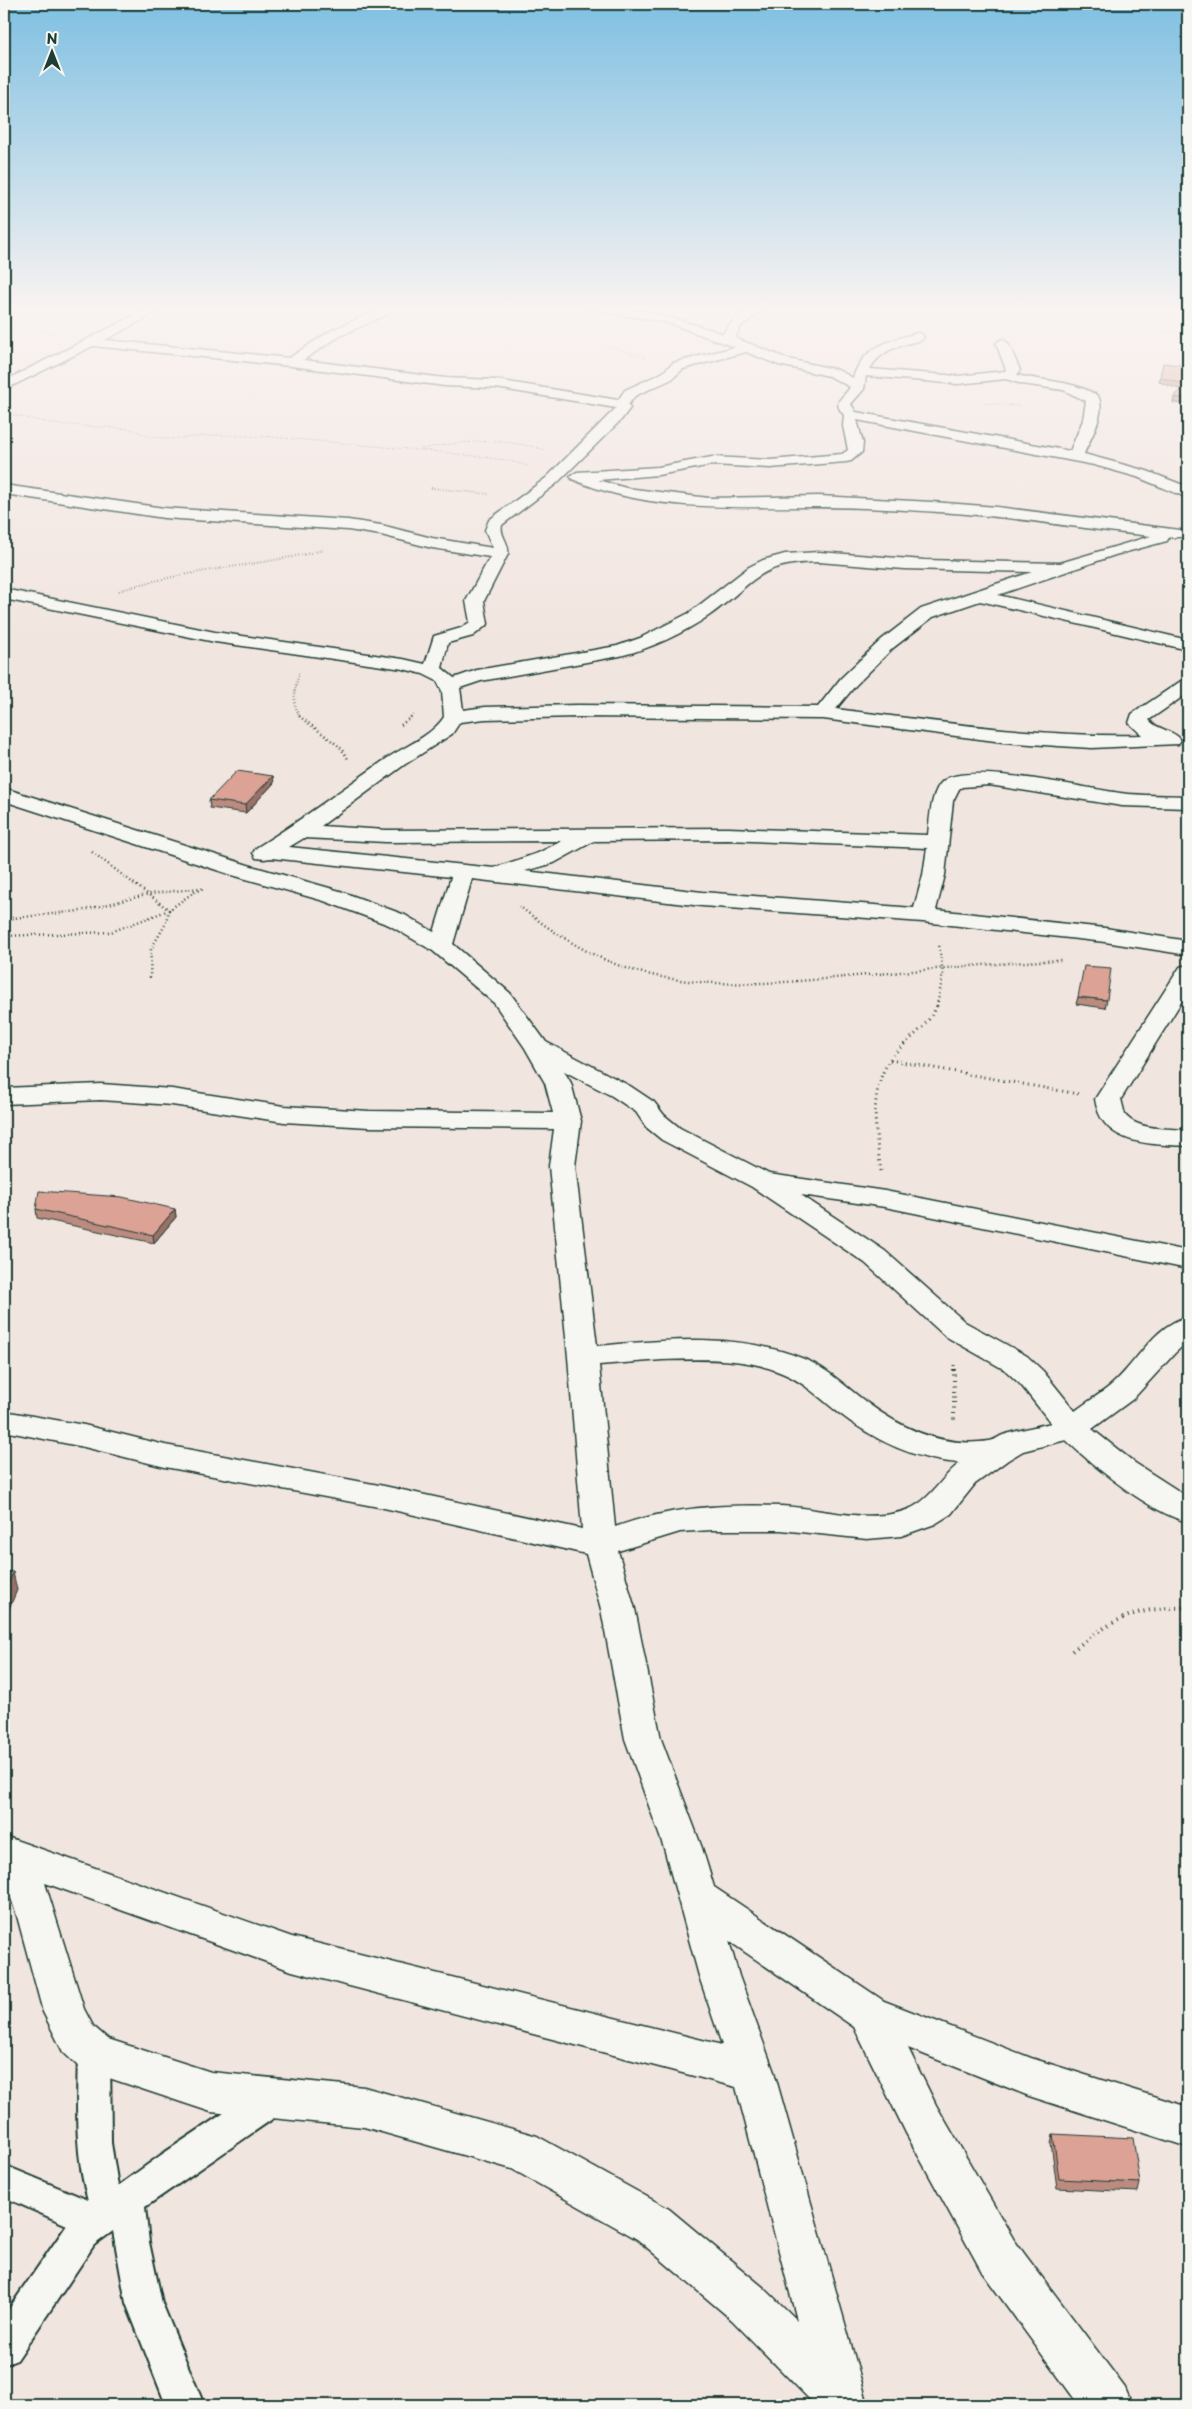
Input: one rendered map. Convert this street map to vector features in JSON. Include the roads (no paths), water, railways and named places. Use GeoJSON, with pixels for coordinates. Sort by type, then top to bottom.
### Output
{"type":"FeatureCollection","features":[{"type":"Feature","properties":{"kind":"street"},"geometry":{"type":"LineString","coordinates":[[432,671],[440,640],[467,632],[479,624],[475,601],[481,587],[492,573],[500,554],[501,548],[493,530],[496,523],[565,472],[615,418]]}},
{"type":"Feature","properties":{"kind":"street"},"geometry":{"type":"LineString","coordinates":[[565,472],[658,471],[712,461],[770,464],[846,458],[855,452],[857,446],[848,424],[850,418]]}},
{"type":"Feature","properties":{"kind":"street"},"geometry":{"type":"LineString","coordinates":[[868,418],[948,435],[1076,455],[1140,472],[1188,493]]}},
{"type":"Feature","properties":{"kind":"street"},"geometry":{"type":"LineString","coordinates":[[1076,455],[1090,418]]}},
{"type":"Feature","properties":{"kind":"street"},"geometry":{"type":"LineString","coordinates":[[565,472],[605,488],[626,493],[709,503],[819,501],[932,507],[997,512],[1101,526],[1186,533]]}},
{"type":"Feature","properties":{"kind":"street"},"geometry":{"type":"LineString","coordinates":[[4,489],[78,502],[164,513],[229,519],[316,521],[381,530],[419,541],[500,554]]}},
{"type":"Feature","properties":{"kind":"street"},"geometry":{"type":"LineString","coordinates":[[823,713],[848,682],[888,644],[927,613],[960,600],[982,596],[1140,543],[1186,533]]}},
{"type":"Feature","properties":{"kind":"street"},"geometry":{"type":"LineString","coordinates":[[460,548],[476,566],[492,573]]}},
{"type":"Feature","properties":{"kind":"street"},"geometry":{"type":"LineString","coordinates":[[451,685],[477,676],[611,653],[643,644],[660,637],[695,617],[753,570],[768,563],[790,558],[818,557],[949,567],[1064,568]]}},
{"type":"Feature","properties":{"kind":"street"},"geometry":{"type":"LineString","coordinates":[[4,594],[82,608],[215,637],[403,664],[444,676],[451,685],[454,717],[444,730],[430,741],[397,760],[257,865]]}},
{"type":"Feature","properties":{"kind":"street"},"geometry":{"type":"LineString","coordinates":[[982,596],[1188,645]]}},
{"type":"Feature","properties":{"kind":"street"},"geometry":{"type":"LineString","coordinates":[[1179,742],[1145,728],[1140,723],[1139,718],[1188,685]]}},
{"type":"Feature","properties":{"kind":"street"},"geometry":{"type":"LineString","coordinates":[[454,717],[494,713],[577,711],[823,713],[1004,736],[1092,742],[1179,742]]}},
{"type":"Feature","properties":{"kind":"street"},"geometry":{"type":"LineString","coordinates":[[923,915],[934,875],[943,801],[950,785],[970,779],[1009,781],[1072,794],[1122,800],[1188,802]]}},
{"type":"Feature","properties":{"kind":"street"},"geometry":{"type":"LineString","coordinates":[[4,794],[67,814],[257,865],[397,920],[440,946],[502,998],[537,1047],[558,1083],[568,1122],[562,1166],[583,1357],[600,1545],[618,1609],[643,1740],[683,1848],[719,1976],[753,2072],[843,2401]]}},
{"type":"Feature","properties":{"kind":"street"},"geometry":{"type":"LineString","coordinates":[[300,831],[386,836],[728,834],[938,842]]}},
{"type":"Feature","properties":{"kind":"street"},"geometry":{"type":"LineString","coordinates":[[489,874],[546,858],[589,835]]}},
{"type":"Feature","properties":{"kind":"street"},"geometry":{"type":"LineString","coordinates":[[257,865],[489,874],[702,899],[923,915],[1105,935],[1188,948]]}},
{"type":"Feature","properties":{"kind":"street"},"geometry":{"type":"LineString","coordinates":[[440,946],[463,872]]}},
{"type":"Feature","properties":{"kind":"street"},"geometry":{"type":"LineString","coordinates":[[1188,972],[1108,1099],[1112,1118],[1123,1128],[1155,1136],[1188,1138]]}},
{"type":"Feature","properties":{"kind":"street"},"geometry":{"type":"LineString","coordinates":[[537,1047],[592,1074],[640,1103],[671,1134],[762,1182],[875,1257],[955,1329],[1016,1363],[1032,1378],[1072,1428],[1124,1471],[1166,1500],[1188,1511]]}},
{"type":"Feature","properties":{"kind":"street"},"geometry":{"type":"LineString","coordinates":[[4,1096],[101,1092],[172,1097],[284,1114],[398,1119],[568,1122]]}},
{"type":"Feature","properties":{"kind":"street"},"geometry":{"type":"LineString","coordinates":[[762,1182],[885,1199],[1188,1260]]}},
{"type":"Feature","properties":{"kind":"street"},"geometry":{"type":"LineString","coordinates":[[4,1421],[84,1436],[165,1456],[384,1497],[600,1545],[641,1530],[680,1520],[781,1518],[867,1527],[901,1524],[923,1516],[939,1506],[964,1476],[997,1452],[1013,1443],[1072,1428],[1122,1392],[1164,1346],[1188,1326]]}},
{"type":"Feature","properties":{"kind":"street"},"geometry":{"type":"LineString","coordinates":[[583,1357],[702,1350],[755,1354],[794,1366],[867,1419],[896,1436],[921,1445],[954,1452],[997,1452]]}},
{"type":"Feature","properties":{"kind":"street"},"geometry":{"type":"LineString","coordinates":[[10,1854],[292,1954],[753,2072]]}},
{"type":"Feature","properties":{"kind":"street"},"geometry":{"type":"LineString","coordinates":[[10,1854],[37,1916],[64,2012],[78,2039],[94,2054],[211,2092],[364,2107],[522,2151],[653,2224],[748,2304],[843,2401]]}},
{"type":"Feature","properties":{"kind":"street"},"geometry":{"type":"LineString","coordinates":[[698,1898],[869,2014],[1029,2077],[1188,2127]]}},
{"type":"Feature","properties":{"kind":"street"},"geometry":{"type":"LineString","coordinates":[[869,2014],[921,2118],[998,2256],[1108,2405]]}},
{"type":"Feature","properties":{"kind":"lane"},"geometry":{"type":"LineString","coordinates":[[94,2054],[94,2144],[98,2176],[111,2212],[131,2242],[144,2303],[185,2405]]}},
{"type":"Feature","properties":{"kind":"lane"},"geometry":{"type":"LineString","coordinates":[[4,2347],[82,2233],[174,2166],[274,2099]]}},
{"type":"Feature","properties":{"kind":"lane"},"geometry":{"type":"LineString","coordinates":[[4,2181],[45,2197],[111,2212]]}}]}
